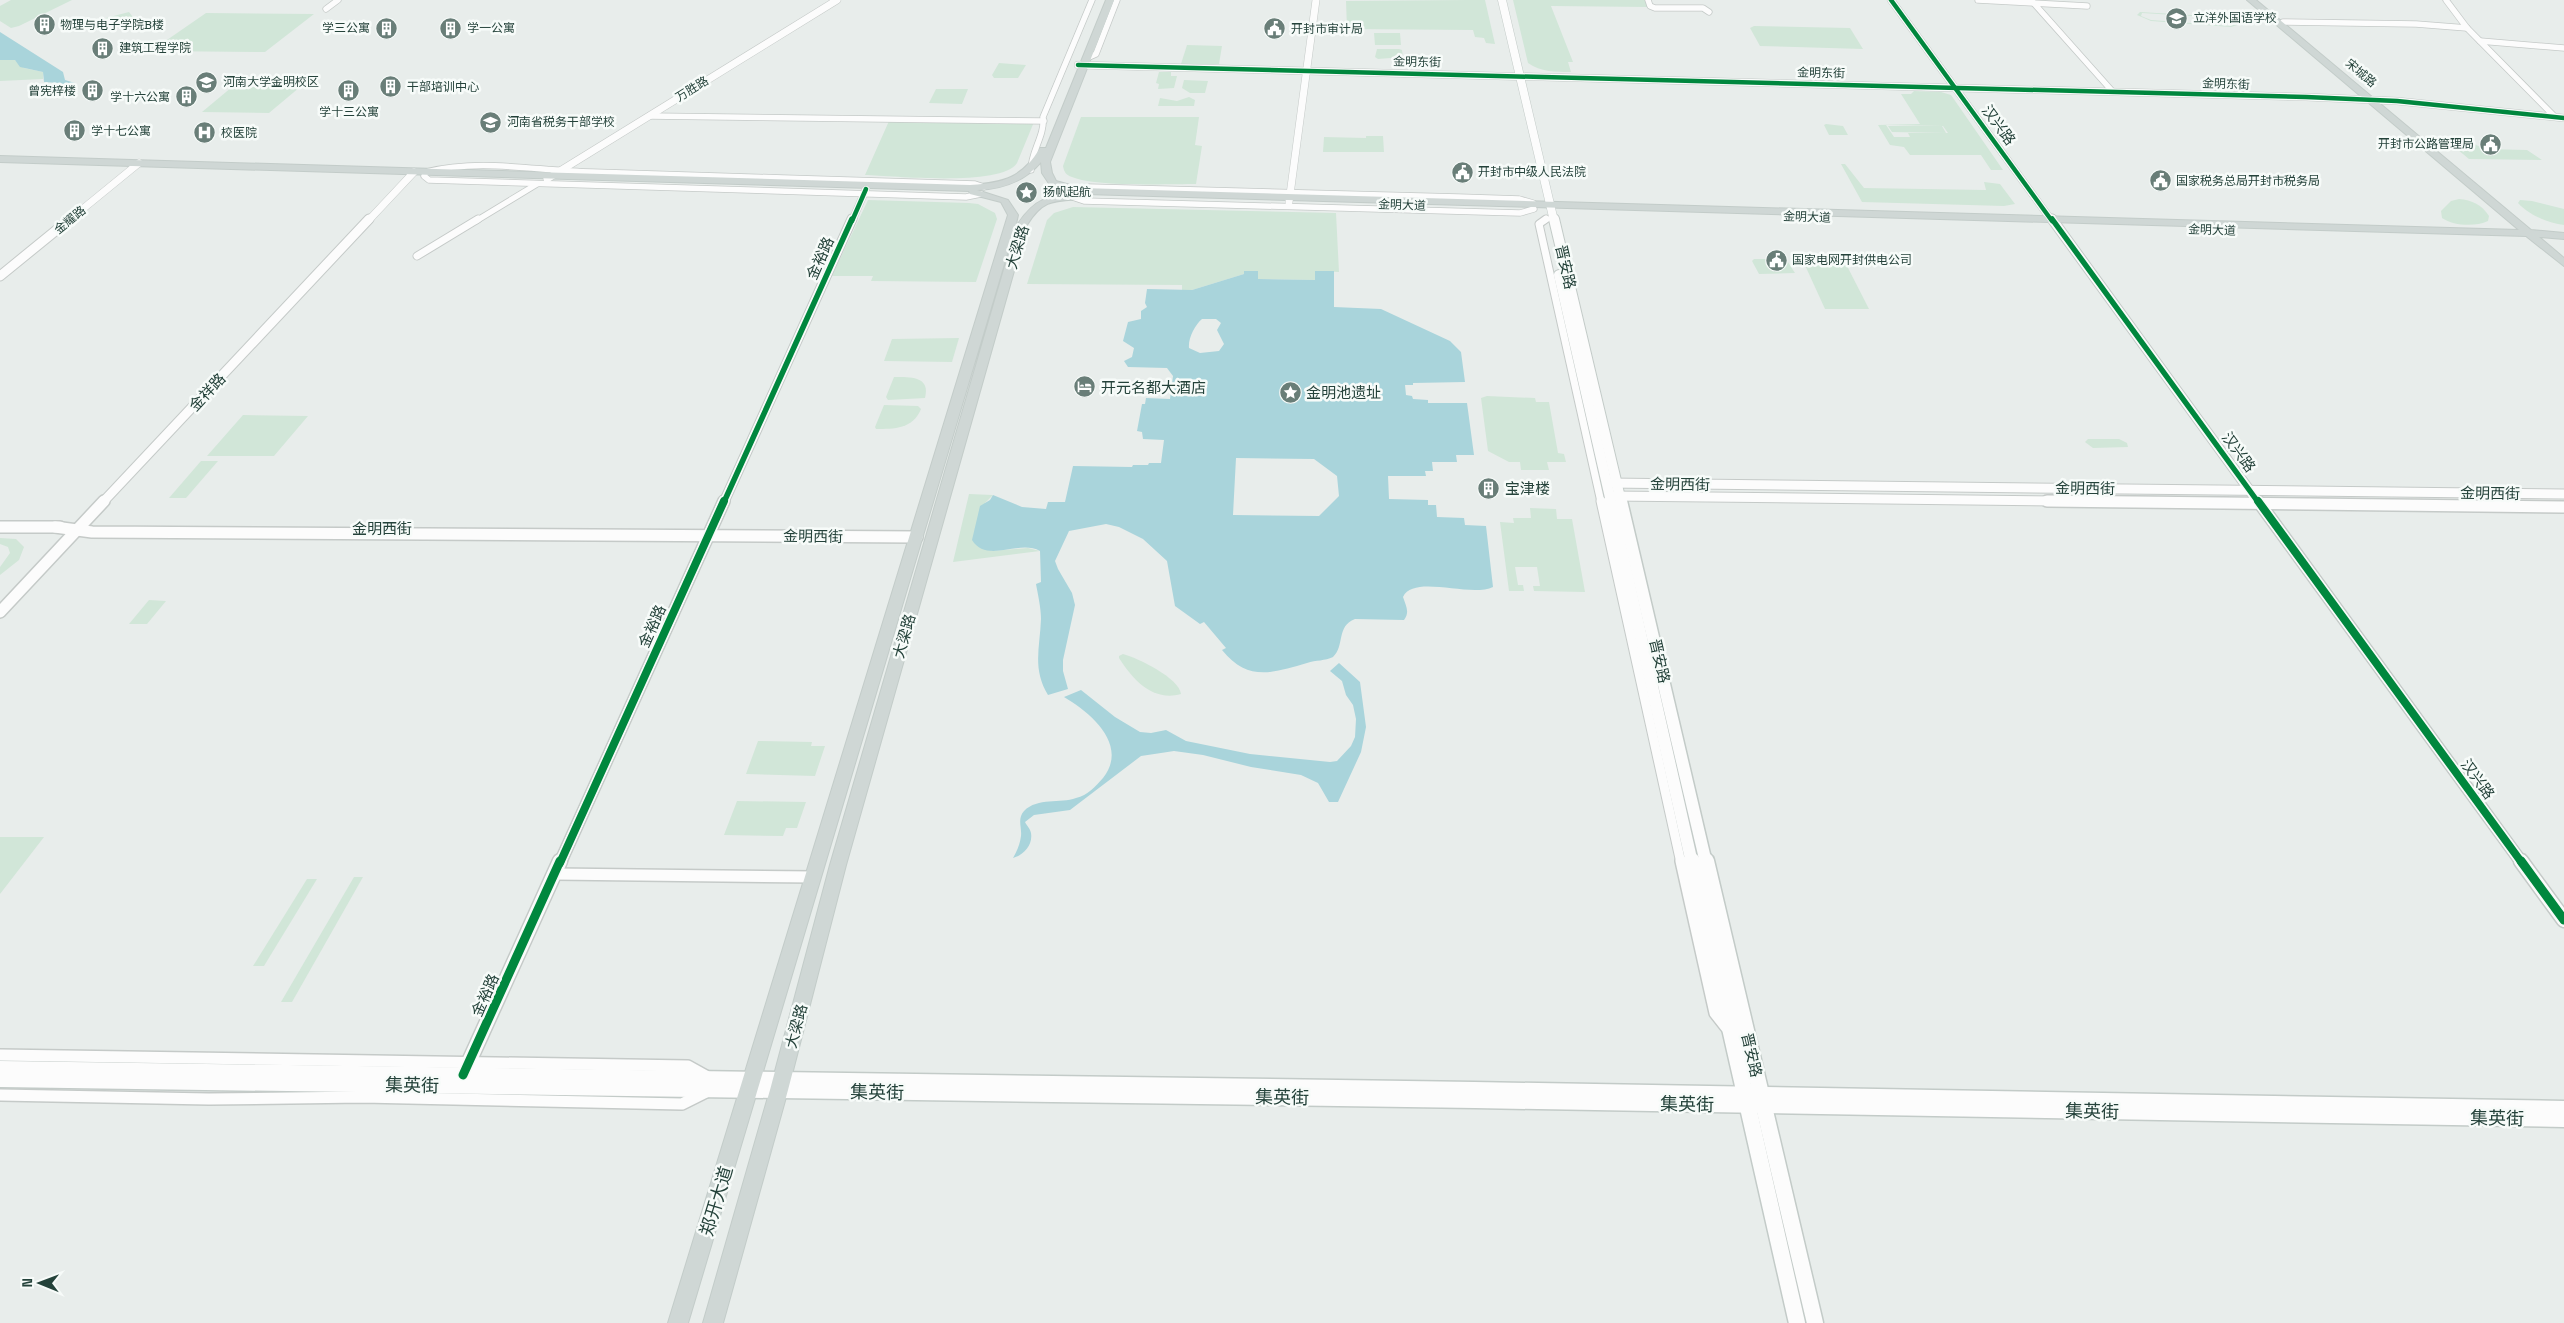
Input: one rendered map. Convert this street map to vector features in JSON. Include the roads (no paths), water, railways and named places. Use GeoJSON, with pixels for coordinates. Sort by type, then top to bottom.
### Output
{"type":"FeatureCollection","features":[{"type":"Feature","properties":{"kind":"main road"},"geometry":{"type":"LineString","coordinates":[[1047,200],[1056,192],[1047,172],[1045,162],[1083,63],[1104,0]]}},
{"type":"Feature","properties":{"kind":"main road"},"geometry":{"type":"LineString","coordinates":[[1012,203],[998,196],[999,189],[1031,170],[1038,162],[1110,0]]}},
{"type":"Feature","properties":{"kind":"main road","name":"晋安路"},"geometry":{"type":"LineString","coordinates":[[1496,0],[1517,76]]}},
{"type":"Feature","properties":{"kind":"main road","name":"晋安路"},"geometry":{"type":"LineString","coordinates":[[1502,0],[1544,209],[1613,490],[1755,1100],[1815,1323]]}},
{"type":"Feature","properties":{"kind":"main road","name":"宋城路"},"geometry":{"type":"LineString","coordinates":[[2251,0],[2536,237],[2564,263]]}},
{"type":"Feature","properties":{"kind":"main road","name":"宋城路"},"geometry":{"type":"LineString","coordinates":[[2256,0],[2372,100]]}},
{"type":"Feature","properties":{"kind":"main road"},"geometry":{"type":"LineString","coordinates":[[0,159],[132,165]]}},
{"type":"Feature","properties":{"kind":"main road"},"geometry":{"type":"LineString","coordinates":[[0,163],[425,174],[553,175],[982,190],[1012,203]]}},
{"type":"Feature","properties":{"kind":"main road"},"geometry":{"type":"LineString","coordinates":[[553,175],[865,191],[982,190],[1011,181]]}},
{"type":"Feature","properties":{"kind":"main road","name":"金明大道"},"geometry":{"type":"LineString","coordinates":[[1011,181],[1032,177],[1072,193]]}},
{"type":"Feature","properties":{"kind":"main road","name":"金明大道"},"geometry":{"type":"LineString","coordinates":[[1012,203],[1047,200],[1072,193],[1289,198],[1544,209],[2536,237],[2564,236]]}},
{"type":"Feature","properties":{"kind":"main road","name":"大梁路"},"geometry":{"type":"LineString","coordinates":[[780,1085],[838,864],[1020,231],[1028,215],[1047,200]]}},
{"type":"Feature","properties":{"kind":"main road","name":"大梁路"},"geometry":{"type":"LineString","coordinates":[[752,1085],[1012,219],[1012,203]]}},
{"type":"Feature","properties":{"kind":"main road","name":"宋城路"},"geometry":{"type":"LineString","coordinates":[[2536,237],[2564,256]]}},
{"type":"Feature","properties":{"kind":"main road","name":"金明大道"},"geometry":{"type":"LineString","coordinates":[[2536,237],[2564,241]]}},
{"type":"Feature","properties":{"kind":"main road","name":"晋安路"},"geometry":{"type":"LineString","coordinates":[[1613,490],[1732,1035],[1755,1100],[1797,1323]]}},
{"type":"Feature","properties":{"kind":"main road","name":"集英街"},"geometry":{"type":"LineString","coordinates":[[0,1069],[466,1068],[711,1084]]}},
{"type":"Feature","properties":{"kind":"main road","name":"集英街"},"geometry":{"type":"LineString","coordinates":[[0,1079],[711,1084],[1755,1100],[2564,1109]]}},
{"type":"Feature","properties":{"kind":"main road","name":"郑开大道"},"geometry":{"type":"LineString","coordinates":[[678,1323],[752,1085]]}},
{"type":"Feature","properties":{"kind":"main road","name":"郑开大道"},"geometry":{"type":"LineString","coordinates":[[713,1323],[780,1085]]}},
{"type":"Feature","properties":{"kind":"main road","name":"集英街"},"geometry":{"type":"LineString","coordinates":[[1755,1100],[2564,1119]]}},
{"type":"Feature","properties":{"kind":"street"},"geometry":{"type":"LineString","coordinates":[[326,9],[338,0]]}},
{"type":"Feature","properties":{"kind":"street","name":"万胜路"},"geometry":{"type":"LineString","coordinates":[[553,175],[837,0]]}},
{"type":"Feature","properties":{"kind":"street"},"geometry":{"type":"LineString","coordinates":[[1031,170],[1030,162],[1045,125],[1042,117],[1092,0]]}},
{"type":"Feature","properties":{"kind":"street"},"geometry":{"type":"LineString","coordinates":[[1083,63],[1096,54],[1116,0]]}},
{"type":"Feature","properties":{"kind":"street"},"geometry":{"type":"LineString","coordinates":[[1289,198],[1316,0]]}},
{"type":"Feature","properties":{"kind":"street"},"geometry":{"type":"LineString","coordinates":[[1648,0],[1650,6],[1655,8],[1703,8],[1709,12]]}},
{"type":"Feature","properties":{"kind":"street","name":"汉兴路"},"geometry":{"type":"LineString","coordinates":[[1892,0],[2564,910]]}},
{"type":"Feature","properties":{"kind":"street"},"geometry":{"type":"LineString","coordinates":[[1978,0],[2087,6]]}},
{"type":"Feature","properties":{"kind":"street"},"geometry":{"type":"LineString","coordinates":[[2446,0],[2467,28],[2555,117]]}},
{"type":"Feature","properties":{"kind":"street"},"geometry":{"type":"LineString","coordinates":[[2033,2],[2113,92]]}},
{"type":"Feature","properties":{"kind":"street"},"geometry":{"type":"LineString","coordinates":[[2283,22],[2416,24],[2467,28]]}},
{"type":"Feature","properties":{"kind":"street"},"geometry":{"type":"LineString","coordinates":[[2480,41],[2564,48]]}},
{"type":"Feature","properties":{"kind":"street","name":"金明东街"},"geometry":{"type":"LineString","coordinates":[[1083,63],[1307,71],[2372,100],[2564,118]]}},
{"type":"Feature","properties":{"kind":"street"},"geometry":{"type":"LineString","coordinates":[[649,116],[1044,121]]}},
{"type":"Feature","properties":{"kind":"street","name":"金耀路"},"geometry":{"type":"LineString","coordinates":[[0,267],[132,165]]}},
{"type":"Feature","properties":{"kind":"street","name":"金耀路"},"geometry":{"type":"LineString","coordinates":[[0,276],[132,165]]}},
{"type":"Feature","properties":{"kind":"street"},"geometry":{"type":"LineString","coordinates":[[553,175],[532,168],[446,166],[425,174],[429,180],[865,191]]}},
{"type":"Feature","properties":{"kind":"street","name":"金祥路"},"geometry":{"type":"LineString","coordinates":[[0,602],[74,528],[408,173]]}},
{"type":"Feature","properties":{"kind":"street"},"geometry":{"type":"LineString","coordinates":[[417,256],[553,175]]}},
{"type":"Feature","properties":{"kind":"street","name":"金裕路"},"geometry":{"type":"LineString","coordinates":[[466,1068],[865,191]]}},
{"type":"Feature","properties":{"kind":"street"},"geometry":{"type":"LineString","coordinates":[[1072,193],[1084,201],[1520,213],[1544,209],[1539,224],[1715,1013],[1732,1035]]}},
{"type":"Feature","properties":{"kind":"street","name":"金明西街"},"geometry":{"type":"LineString","coordinates":[[1613,490],[2253,490],[2564,494]]}},
{"type":"Feature","properties":{"kind":"street","name":"金明西街"},"geometry":{"type":"LineString","coordinates":[[1613,490],[2564,507]]}},
{"type":"Feature","properties":{"kind":"street","name":"汉兴路"},"geometry":{"type":"LineString","coordinates":[[2263,503],[2564,920]]}},
{"type":"Feature","properties":{"kind":"street","name":"金明西街"},"geometry":{"type":"LineString","coordinates":[[0,527],[55,527],[232,534],[917,537]]}},
{"type":"Feature","properties":{"kind":"street","name":"金祥路"},"geometry":{"type":"LineString","coordinates":[[0,612],[74,528]]}},
{"type":"Feature","properties":{"kind":"street"},"geometry":{"type":"LineString","coordinates":[[555,874],[814,877]]}},
{"type":"Feature","properties":{"kind":"street"},"geometry":{"type":"LineString","coordinates":[[0,1055],[466,1068]]}},
{"type":"Feature","properties":{"kind":"street"},"geometry":{"type":"LineString","coordinates":[[0,1095],[209,1099],[363,1097],[682,1104],[711,1084]]}},
{"type":"Feature","properties":{"kind":"water"},"geometry":{"type":"Polygon","coordinates":[[[0,32],[63,72],[65,80],[75,83],[65,87],[60,83],[44,82],[43,72],[20,67],[15,60],[0,60],[0,32]]]}},
{"type":"Feature","properties":{"kind":"water"},"geometry":{"type":"Polygon","coordinates":[[[1244,271],[1258,271],[1258,279],[1315,280],[1315,271],[1334,271],[1334,307],[1381,309],[1450,341],[1461,352],[1465,382],[1413,383],[1413,385],[1405,385],[1406,395],[1412,396],[1413,399],[1428,400],[1428,403],[1467,403],[1474,455],[1456,455],[1457,462],[1432,462],[1433,471],[1425,471],[1426,476],[1388,476],[1389,499],[1428,500],[1428,505],[1436,505],[1437,517],[1464,518],[1465,525],[1486,526],[1493,587],[1483,590],[1471,590],[1418,587],[1409,590],[1403,597],[1407,612],[1404,620],[1355,619],[1349,622],[1345,626],[1339,647],[1333,657],[1272,672],[1251,671],[1241,667],[1222,650],[1226,648],[1204,622],[1200,624],[1175,606],[1167,561],[1143,539],[1119,527],[1106,524],[1069,531],[1055,561],[1072,593],[1075,605],[1063,660],[1063,671],[1068,689],[1048,695],[1038,667],[1041,619],[1036,584],[1041,582],[1040,551],[1032,548],[1023,548],[995,551],[978,547],[972,540],[980,506],[990,500],[993,495],[1022,507],[1046,509],[1048,502],[1065,502],[1073,466],[1132,467],[1133,465],[1161,463],[1164,440],[1143,439],[1142,432],[1137,431],[1142,404],[1145,404],[1146,398],[1170,399],[1173,376],[1167,368],[1128,367],[1124,361],[1132,357],[1134,348],[1123,341],[1128,322],[1141,319],[1141,311],[1147,307],[1145,303],[1147,289],[1192,290],[1244,274],[1244,271]],[[1202,319],[1192,332],[1189,348],[1200,353],[1219,351],[1224,344],[1217,330],[1221,323],[1216,319],[1202,319]],[[1236,458],[1233,515],[1319,516],[1339,496],[1337,476],[1314,459],[1236,458]]]}},
{"type":"Feature","properties":{"kind":"water"},"geometry":{"type":"Polygon","coordinates":[[[1339,663],[1360,682],[1366,727],[1361,752],[1338,802],[1329,802],[1318,783],[1301,775],[1174,751],[1141,756],[1070,810],[1034,815],[1025,822],[1031,831],[1031,842],[1024,852],[1013,858],[1020,842],[1020,820],[1024,811],[1042,802],[1070,800],[1088,793],[1103,778],[1110,766],[1112,754],[1109,742],[1103,731],[1085,712],[1064,697],[1081,690],[1115,717],[1140,732],[1151,733],[1166,730],[1186,741],[1250,754],[1330,762],[1337,761],[1351,746],[1355,737],[1356,719],[1353,705],[1346,695],[1342,681],[1330,671],[1339,663]]]}},
{"type":"Feature","properties":{"kind":"place","name":"立洋外国语学校"},"geometry":{"type":"Point","coordinates":[2177,18]}},
{"type":"Feature","properties":{"kind":"place","name":"物理与电子学院B楼"},"geometry":{"type":"Point","coordinates":[44,25]}},
{"type":"Feature","properties":{"kind":"place","name":"学三公寓"},"geometry":{"type":"Point","coordinates":[386,28]}},
{"type":"Feature","properties":{"kind":"place","name":"学一公寓"},"geometry":{"type":"Point","coordinates":[451,28]}},
{"type":"Feature","properties":{"kind":"place","name":"开封市审计局"},"geometry":{"type":"Point","coordinates":[1275,29]}},
{"type":"Feature","properties":{"kind":"place","name":"建筑工程学院"},"geometry":{"type":"Point","coordinates":[103,48]}},
{"type":"Feature","properties":{"kind":"place","name":"河南大学金明校区"},"geometry":{"type":"Point","coordinates":[207,82]}},
{"type":"Feature","properties":{"kind":"place","name":"干部培训中心"},"geometry":{"type":"Point","coordinates":[391,87]}},
{"type":"Feature","properties":{"kind":"place","name":"曾宪梓楼"},"geometry":{"type":"Point","coordinates":[92,91]}},
{"type":"Feature","properties":{"kind":"place","name":"学十三公寓"},"geometry":{"type":"Point","coordinates":[349,91]}},
{"type":"Feature","properties":{"kind":"place","name":"学十六公寓"},"geometry":{"type":"Point","coordinates":[186,97]}},
{"type":"Feature","properties":{"kind":"place","name":"河南省税务干部学校"},"geometry":{"type":"Point","coordinates":[491,122]}},
{"type":"Feature","properties":{"kind":"place","name":"学十七公寓"},"geometry":{"type":"Point","coordinates":[75,131]}},
{"type":"Feature","properties":{"kind":"place","name":"校医院"},"geometry":{"type":"Point","coordinates":[205,133]}},
{"type":"Feature","properties":{"kind":"place","name":"开封市公路管理局"},"geometry":{"type":"Point","coordinates":[2490,144]}},
{"type":"Feature","properties":{"kind":"place","name":"开封市中级人民法院"},"geometry":{"type":"Point","coordinates":[1462,172]}},
{"type":"Feature","properties":{"kind":"place","name":"国家税务总局开封市税务局"},"geometry":{"type":"Point","coordinates":[2160,181]}},
{"type":"Feature","properties":{"kind":"place","name":"扬帆起航"},"geometry":{"type":"Point","coordinates":[1027,192]}},
{"type":"Feature","properties":{"kind":"place","name":"国家电网开封供电公司"},"geometry":{"type":"Point","coordinates":[1776,260]}},
{"type":"Feature","properties":{"kind":"place","name":"开元名都大酒店"},"geometry":{"type":"Point","coordinates":[1085,387]}},
{"type":"Feature","properties":{"kind":"place","name":"金明池遗址"},"geometry":{"type":"Point","coordinates":[1290,392]}},
{"type":"Feature","properties":{"kind":"place","name":"宝津楼"},"geometry":{"type":"Point","coordinates":[1489,488]}}]}
